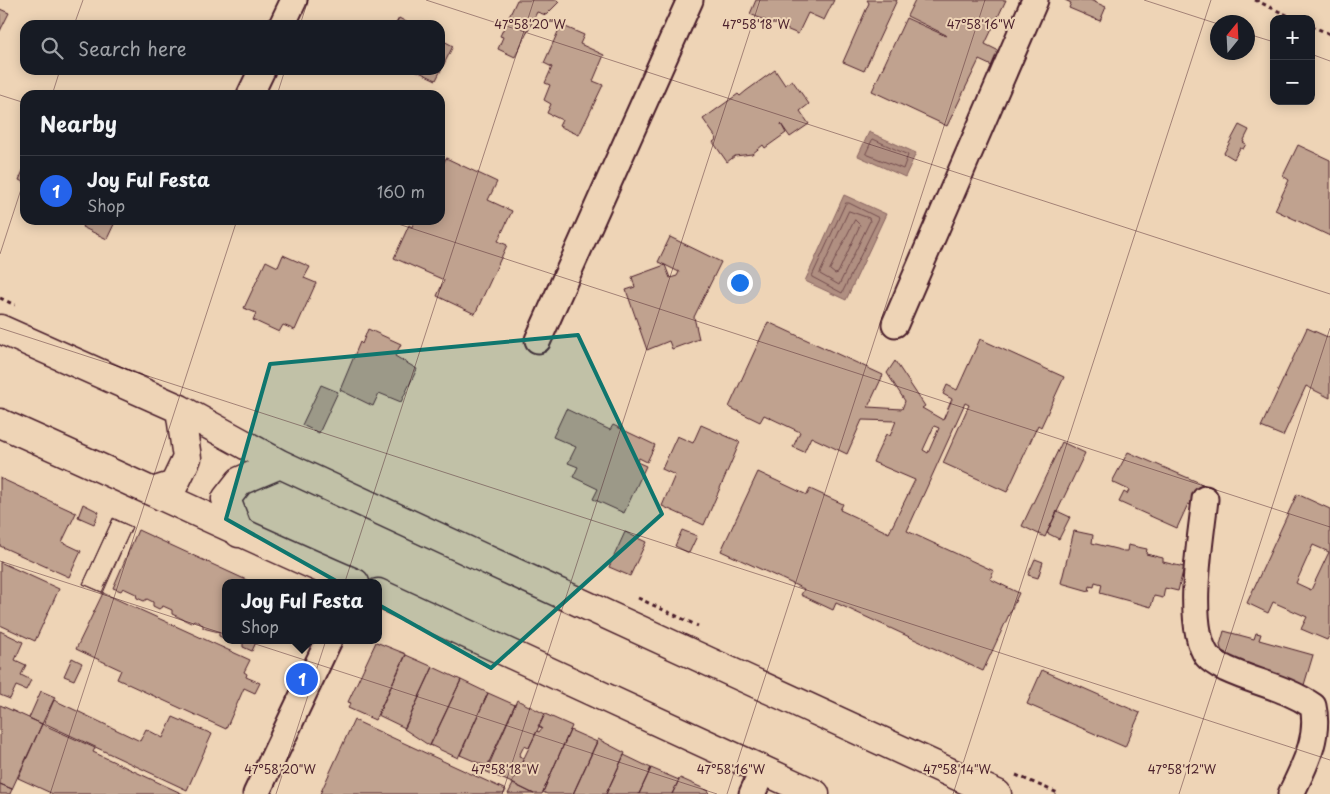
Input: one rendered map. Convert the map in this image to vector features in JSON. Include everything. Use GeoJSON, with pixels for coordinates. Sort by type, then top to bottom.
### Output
{"type":"FeatureCollection","features":[{"type":"Feature","properties":{"kind":"main road"},"geometry":{"type":"LineString","coordinates":[[0,329],[180,409],[280,464],[990,793]]}},
{"type":"Feature","properties":{"kind":"main road"},"geometry":{"type":"LineString","coordinates":[[155,491],[174,485],[187,458],[180,409]]}},
{"type":"Feature","properties":{"kind":"main road"},"geometry":{"type":"LineString","coordinates":[[0,423],[155,491],[239,533],[346,579]]}},
{"type":"Feature","properties":{"kind":"main road"},"geometry":{"type":"LineString","coordinates":[[239,533],[226,499],[240,481],[280,464]]}},
{"type":"Feature","properties":{"kind":"main road"},"geometry":{"type":"LineString","coordinates":[[382,595],[815,794]]}},
{"type":"Feature","properties":{"kind":"street"},"geometry":{"type":"LineString","coordinates":[[284,20],[294,0]]}},
{"type":"Feature","properties":{"kind":"street"},"geometry":{"type":"LineString","coordinates":[[538,340],[690,0]]}},
{"type":"Feature","properties":{"kind":"street"},"geometry":{"type":"LineString","coordinates":[[896,324],[1035,0]]}},
{"type":"Feature","properties":{"kind":"street"},"geometry":{"type":"LineString","coordinates":[[252,90],[260,75]]}},
{"type":"Feature","properties":{"kind":"street"},"geometry":{"type":"LineString","coordinates":[[1206,499],[1198,562],[1196,616],[1200,642],[1208,658],[1225,669],[1295,694],[1313,706],[1316,720],[1308,756],[1291,794]]}},
{"type":"Feature","properties":{"kind":"street"},"geometry":{"type":"LineString","coordinates":[[256,794],[327,644]]}},
{"type":"Feature","properties":{"kind":"street"},"geometry":{"type":"LineString","coordinates":[[752,794],[763,770]]}},
{"type":"Feature","properties":{"kind":"path"},"geometry":{"type":"LineString","coordinates":[[1256,0],[1287,15]]}},
{"type":"Feature","properties":{"kind":"path"},"geometry":{"type":"LineString","coordinates":[[1315,28],[1330,34]]}},
{"type":"Feature","properties":{"kind":"highlighted area"},"geometry":{"type":"Polygon","coordinates":[[[578,335],[662,514],[491,668],[226,519],[270,364],[578,335]]]}},
{"type":"Feature","properties":{"kind":"water"},"geometry":{"type":"Polygon","coordinates":[[[869,132],[916,153],[905,177],[858,156],[869,132]]]}},
{"type":"Feature","properties":{"kind":"water"},"geometry":{"type":"Polygon","coordinates":[[[844,195],[886,214],[846,300],[805,281],[844,195]]]}},
{"type":"Feature","properties":{"kind":"building"},"geometry":{"type":"Polygon","coordinates":[[[517,0],[557,0],[559,2],[546,15],[537,12],[515,57],[498,49],[503,37],[500,36],[517,0]]]}},
{"type":"Feature","properties":{"kind":"building"},"geometry":{"type":"Polygon","coordinates":[[[756,0],[834,0],[824,20],[808,13],[798,34],[750,14],[756,0]]]}},
{"type":"Feature","properties":{"kind":"building"},"geometry":{"type":"Polygon","coordinates":[[[867,0],[897,0],[864,71],[843,62],[869,3],[867,0]]]}},
{"type":"Feature","properties":{"kind":"building"},"geometry":{"type":"Polygon","coordinates":[[[915,0],[1006,0],[985,44],[999,51],[992,66],[979,60],[947,126],[872,91],[906,18],[946,36],[907,16],[915,0]]]}},
{"type":"Feature","properties":{"kind":"building"},"geometry":{"type":"Polygon","coordinates":[[[1065,0],[1090,0],[1106,7],[1100,21],[1069,8],[1071,3],[1065,0]]]}},
{"type":"Feature","properties":{"kind":"building"},"geometry":{"type":"Polygon","coordinates":[[[0,9],[9,13],[0,31],[0,9]]]}},
{"type":"Feature","properties":{"kind":"building"},"geometry":{"type":"Polygon","coordinates":[[[561,25],[584,35],[580,44],[604,55],[593,81],[603,85],[579,135],[559,126],[562,120],[547,113],[551,104],[544,100],[550,85],[545,83],[552,67],[544,63],[561,25]]]}},
{"type":"Feature","properties":{"kind":"building"},"geometry":{"type":"Polygon","coordinates":[[[445,42],[453,46],[445,62],[445,42]]]}},
{"type":"Feature","properties":{"kind":"building"},"geometry":{"type":"Polygon","coordinates":[[[775,70],[785,85],[792,80],[809,104],[800,111],[809,124],[790,137],[781,124],[786,133],[765,148],[763,145],[752,154],[735,156],[727,162],[713,142],[717,139],[703,119],[738,94],[740,96],[775,70]]]}},
{"type":"Feature","properties":{"kind":"building"},"geometry":{"type":"Polygon","coordinates":[[[426,75],[438,75],[436,80],[426,75]]]}},
{"type":"Feature","properties":{"kind":"building"},"geometry":{"type":"Polygon","coordinates":[[[1239,125],[1249,130],[1243,142],[1246,144],[1243,149],[1240,148],[1234,159],[1224,153],[1239,125]]]}},
{"type":"Feature","properties":{"kind":"building"},"geometry":{"type":"Polygon","coordinates":[[[1298,145],[1330,160],[1330,236],[1275,210],[1289,180],[1283,176],[1298,145]]]}},
{"type":"Feature","properties":{"kind":"building"},"geometry":{"type":"Polygon","coordinates":[[[446,158],[497,182],[488,200],[512,211],[498,241],[507,245],[475,314],[437,296],[444,280],[394,258],[409,225],[412,227],[413,225],[445,225],[446,158]]]}},
{"type":"Feature","properties":{"kind":"building"},"geometry":{"type":"Polygon","coordinates":[[[83,225],[114,225],[107,239],[82,227],[83,225]]]}},
{"type":"Feature","properties":{"kind":"building"},"geometry":{"type":"Polygon","coordinates":[[[670,237],[721,262],[694,317],[699,339],[672,349],[669,341],[647,350],[626,290],[635,287],[632,277],[665,265],[658,262],[670,237]],[[665,265],[670,278],[677,276],[679,272],[665,265]]]}},
{"type":"Feature","properties":{"kind":"building"},"geometry":{"type":"Polygon","coordinates":[[[283,255],[310,267],[304,278],[316,283],[295,330],[283,325],[279,332],[253,320],[256,313],[244,308],[266,261],[278,267],[283,255]]]}},
{"type":"Feature","properties":{"kind":"building"},"geometry":{"type":"Polygon","coordinates":[[[768,322],[883,375],[868,407],[902,409],[905,401],[887,373],[895,361],[925,406],[922,408],[943,420],[952,399],[943,394],[947,385],[957,390],[980,339],[1064,377],[1041,427],[1038,425],[1007,492],[943,463],[969,405],[965,403],[907,531],[994,571],[990,579],[1019,593],[983,671],[836,603],[833,610],[801,595],[804,589],[721,551],[758,472],[807,495],[810,489],[843,504],[840,510],[889,533],[915,480],[873,462],[886,434],[890,436],[896,421],[862,420],[847,454],[811,437],[804,452],[793,447],[800,432],[764,415],[760,422],[729,407],[768,322]],[[934,426],[923,450],[928,453],[939,428],[934,426]]]}},
{"type":"Feature","properties":{"kind":"building"},"geometry":{"type":"Polygon","coordinates":[[[1307,328],[1330,338],[1330,398],[1306,386],[1283,436],[1261,427],[1307,328]]]}},
{"type":"Feature","properties":{"kind":"building"},"geometry":{"type":"Polygon","coordinates":[[[368,329],[401,344],[395,356],[417,369],[401,402],[379,393],[373,406],[340,390],[360,342],[362,344],[368,329]]]}},
{"type":"Feature","properties":{"kind":"building"},"geometry":{"type":"Polygon","coordinates":[[[321,385],[338,392],[319,433],[302,425],[321,385]]]}},
{"type":"Feature","properties":{"kind":"building"},"geometry":{"type":"Polygon","coordinates":[[[566,409],[610,430],[613,425],[655,445],[647,462],[639,458],[637,462],[646,466],[624,513],[593,499],[598,489],[573,477],[578,467],[568,463],[576,447],[553,437],[566,409]]]}},
{"type":"Feature","properties":{"kind":"building"},"geometry":{"type":"Polygon","coordinates":[[[701,425],[740,442],[704,525],[662,506],[675,475],[662,469],[677,436],[693,443],[701,425]]]}},
{"type":"Feature","properties":{"kind":"building"},"geometry":{"type":"Polygon","coordinates":[[[1062,442],[1085,453],[1045,537],[1022,526],[1062,442]]]}},
{"type":"Feature","properties":{"kind":"building"},"geometry":{"type":"Polygon","coordinates":[[[1128,452],[1207,486],[1197,508],[1188,504],[1177,528],[1119,502],[1124,492],[1127,494],[1129,490],[1112,482],[1128,452]]]}},
{"type":"Feature","properties":{"kind":"building"},"geometry":{"type":"Polygon","coordinates":[[[0,478],[76,513],[62,542],[81,551],[69,577],[0,546],[0,478]]]}},
{"type":"Feature","properties":{"kind":"building"},"geometry":{"type":"Polygon","coordinates":[[[1297,494],[1330,509],[1330,634],[1327,640],[1301,629],[1307,617],[1273,602],[1268,613],[1247,603],[1297,494]],[[1313,545],[1296,583],[1311,590],[1329,552],[1313,545]]]}},
{"type":"Feature","properties":{"kind":"building"},"geometry":{"type":"Polygon","coordinates":[[[83,504],[99,512],[94,524],[78,517],[83,504]]]}},
{"type":"Feature","properties":{"kind":"building"},"geometry":{"type":"Polygon","coordinates":[[[1057,511],[1070,517],[1059,539],[1047,533],[1057,511]]]}},
{"type":"Feature","properties":{"kind":"building"},"geometry":{"type":"Polygon","coordinates":[[[113,518],[132,527],[103,593],[83,584],[113,518]]]}},
{"type":"Feature","properties":{"kind":"building"},"geometry":{"type":"Polygon","coordinates":[[[113,519],[132,527],[102,592],[83,584],[113,519]]]}},
{"type":"Feature","properties":{"kind":"building"},"geometry":{"type":"Polygon","coordinates":[[[138,530],[244,579],[222,579],[222,637],[219,636],[219,632],[203,628],[203,625],[194,620],[191,623],[172,614],[172,610],[163,606],[159,609],[153,606],[153,602],[137,598],[136,594],[123,588],[121,591],[113,588],[138,530]]]}},
{"type":"Feature","properties":{"kind":"building"},"geometry":{"type":"Polygon","coordinates":[[[682,530],[697,536],[689,553],[675,546],[682,530]]]}},
{"type":"Feature","properties":{"kind":"building"},"geometry":{"type":"Polygon","coordinates":[[[1074,531],[1093,535],[1092,543],[1124,551],[1127,551],[1128,545],[1147,549],[1146,554],[1163,558],[1163,562],[1184,567],[1178,591],[1165,588],[1163,598],[1154,596],[1151,607],[1100,593],[1102,584],[1095,582],[1094,587],[1090,586],[1089,591],[1061,583],[1074,531]]]}},
{"type":"Feature","properties":{"kind":"building"},"geometry":{"type":"Polygon","coordinates":[[[625,532],[646,542],[630,576],[609,567],[625,532]]]}},
{"type":"Feature","properties":{"kind":"building"},"geometry":{"type":"Polygon","coordinates":[[[1035,559],[1043,562],[1038,578],[1028,575],[1035,559]]]}},
{"type":"Feature","properties":{"kind":"building"},"geometry":{"type":"Polygon","coordinates":[[[0,562],[59,589],[35,641],[0,625],[0,562]]]}},
{"type":"Feature","properties":{"kind":"building"},"geometry":{"type":"Polygon","coordinates":[[[103,593],[250,660],[244,672],[247,674],[246,677],[260,683],[255,693],[244,688],[226,729],[117,679],[121,670],[76,649],[103,593]]]}},
{"type":"Feature","properties":{"kind":"building"},"geometry":{"type":"Polygon","coordinates":[[[0,631],[23,642],[15,660],[26,665],[21,675],[31,680],[26,690],[16,686],[10,699],[0,695],[0,631]]]}},
{"type":"Feature","properties":{"kind":"building"},"geometry":{"type":"Polygon","coordinates":[[[1224,631],[1254,639],[1256,633],[1261,634],[1259,640],[1313,655],[1304,685],[1224,661],[1220,645],[1224,631]]]}},
{"type":"Feature","properties":{"kind":"building"},"geometry":{"type":"Polygon","coordinates":[[[243,644],[255,644],[252,651],[243,647],[243,644]]]}},
{"type":"Feature","properties":{"kind":"building"},"geometry":{"type":"Polygon","coordinates":[[[375,644],[381,644],[406,654],[375,720],[348,708],[351,703],[348,702],[375,644]]]}},
{"type":"Feature","properties":{"kind":"building"},"geometry":{"type":"Polygon","coordinates":[[[406,655],[433,667],[405,728],[378,715],[406,655]]]}},
{"type":"Feature","properties":{"kind":"building"},"geometry":{"type":"Polygon","coordinates":[[[72,658],[82,663],[74,680],[64,676],[72,658]]]}},
{"type":"Feature","properties":{"kind":"building"},"geometry":{"type":"Polygon","coordinates":[[[433,667],[461,680],[430,746],[404,729],[433,667]]]}},
{"type":"Feature","properties":{"kind":"building"},"geometry":{"type":"Polygon","coordinates":[[[1042,670],[1140,713],[1125,747],[1027,704],[1042,670]]]}},
{"type":"Feature","properties":{"kind":"building"},"geometry":{"type":"Polygon","coordinates":[[[461,680],[488,693],[458,758],[430,745],[461,680]]]}},
{"type":"Feature","properties":{"kind":"building"},"geometry":{"type":"Polygon","coordinates":[[[41,691],[55,697],[42,724],[29,718],[41,691]]]}},
{"type":"Feature","properties":{"kind":"building"},"geometry":{"type":"Polygon","coordinates":[[[488,693],[515,705],[488,767],[460,755],[488,693]]]}},
{"type":"Feature","properties":{"kind":"building"},"geometry":{"type":"Polygon","coordinates":[[[54,700],[140,741],[146,729],[163,738],[173,717],[212,734],[187,790],[44,723],[54,700]]]}},
{"type":"Feature","properties":{"kind":"building"},"geometry":{"type":"Polygon","coordinates":[[[517,700],[545,714],[529,748],[524,746],[519,756],[524,758],[512,783],[485,771],[517,700]]]}},
{"type":"Feature","properties":{"kind":"building"},"geometry":{"type":"Polygon","coordinates":[[[0,705],[42,724],[12,789],[0,784],[0,705]]]}},
{"type":"Feature","properties":{"kind":"building"},"geometry":{"type":"Polygon","coordinates":[[[545,714],[572,726],[542,794],[534,794],[512,783],[537,731],[539,732],[542,728],[538,726],[545,714]]]}},
{"type":"Feature","properties":{"kind":"building"},"geometry":{"type":"Polygon","coordinates":[[[354,720],[506,790],[504,794],[320,794],[354,720]]]}},
{"type":"Feature","properties":{"kind":"building"},"geometry":{"type":"Polygon","coordinates":[[[42,724],[95,748],[93,752],[183,794],[53,794],[18,778],[42,724]]]}},
{"type":"Feature","properties":{"kind":"building"},"geometry":{"type":"Polygon","coordinates":[[[570,730],[597,742],[573,794],[547,794],[543,792],[570,730]]]}},
{"type":"Feature","properties":{"kind":"building"},"geometry":{"type":"Polygon","coordinates":[[[598,739],[625,753],[606,794],[573,794],[598,739]]]}},
{"type":"Feature","properties":{"kind":"building"},"geometry":{"type":"Polygon","coordinates":[[[624,755],[651,768],[639,794],[606,794],[624,755]]]}},
{"type":"Feature","properties":{"kind":"building"},"geometry":{"type":"Polygon","coordinates":[[[651,768],[679,780],[672,794],[639,794],[651,768]]]}},
{"type":"Feature","properties":{"kind":"building"},"geometry":{"type":"Polygon","coordinates":[[[680,778],[709,791],[708,794],[672,794],[680,778]]]}},
{"type":"Feature","properties":{"kind":"building"},"geometry":{"type":"Polygon","coordinates":[[[0,784],[12,789],[10,794],[0,794],[0,784]]]}},
{"type":"Feature","properties":{"kind":"building"},"geometry":{"type":"Polygon","coordinates":[[[513,784],[534,794],[508,794],[513,784]]]}},
{"type":"Feature","properties":{"kind":"place","name":"Joy Ful Festa"},"geometry":{"type":"Point","coordinates":[302,679]}}]}
